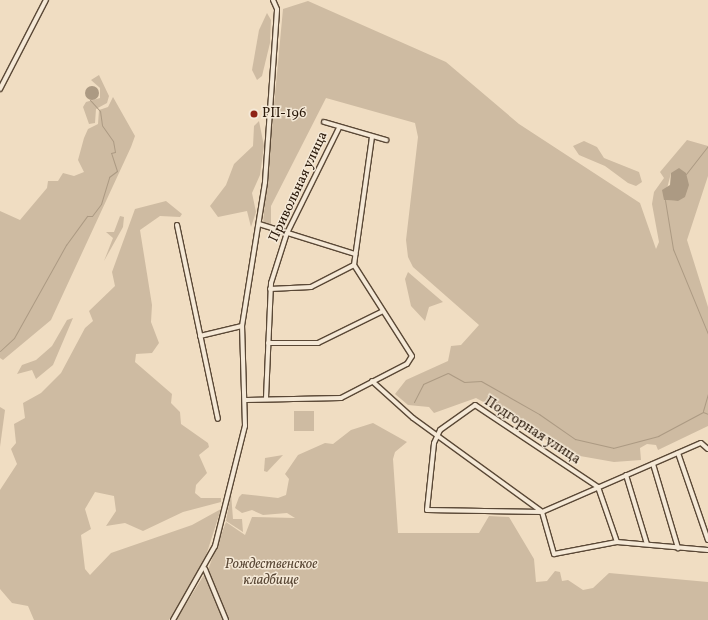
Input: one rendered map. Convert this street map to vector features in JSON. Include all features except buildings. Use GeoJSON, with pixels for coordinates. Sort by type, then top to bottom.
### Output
{"type":"FeatureCollection","features":[{"type":"Feature","properties":{"kind":"street"},"geometry":{"type":"LineString","coordinates":[[0,89],[46,0]]}},
{"type":"Feature","properties":{"kind":"street"},"geometry":{"type":"LineString","coordinates":[[173,620],[205,570],[225,513],[245,426],[246,400],[242,326],[259,224],[277,9],[273,0]]}},
{"type":"Feature","properties":{"kind":"street","name":"Привольная улица"},"geometry":{"type":"LineString","coordinates":[[324,122],[339,128],[386,140]]}},
{"type":"Feature","properties":{"kind":"street","name":"Привольная улица"},"geometry":{"type":"LineString","coordinates":[[266,398],[270,289],[287,233],[339,128]]}},
{"type":"Feature","properties":{"kind":"street"},"geometry":{"type":"LineString","coordinates":[[246,400],[266,398],[331,401],[407,364],[412,356],[354,264],[372,137]]}},
{"type":"Feature","properties":{"kind":"street"},"geometry":{"type":"LineString","coordinates":[[259,224],[355,254]]}},
{"type":"Feature","properties":{"kind":"street"},"geometry":{"type":"LineString","coordinates":[[177,225],[218,419]]}},
{"type":"Feature","properties":{"kind":"street"},"geometry":{"type":"LineString","coordinates":[[270,289],[311,287],[354,264]]}},
{"type":"Feature","properties":{"kind":"street"},"geometry":{"type":"LineString","coordinates":[[268,343],[318,343],[384,311]]}},
{"type":"Feature","properties":{"kind":"street"},"geometry":{"type":"LineString","coordinates":[[200,336],[242,326]]}},
{"type":"Feature","properties":{"kind":"street"},"geometry":{"type":"LineString","coordinates":[[372,381],[436,435],[542,512],[554,554],[617,542],[708,550]]}},
{"type":"Feature","properties":{"kind":"street","name":"Подгорная улица"},"geometry":{"type":"LineString","coordinates":[[436,435],[476,405],[598,487]]}},
{"type":"Feature","properties":{"kind":"street"},"geometry":{"type":"LineString","coordinates":[[436,435],[427,510],[542,512],[704,443],[708,449]]}},
{"type":"Feature","properties":{"kind":"street"},"geometry":{"type":"LineString","coordinates":[[678,453],[708,540]]}},
{"type":"Feature","properties":{"kind":"street"},"geometry":{"type":"LineString","coordinates":[[653,464],[678,548]]}},
{"type":"Feature","properties":{"kind":"street"},"geometry":{"type":"LineString","coordinates":[[626,475],[647,544]]}},
{"type":"Feature","properties":{"kind":"street"},"geometry":{"type":"LineString","coordinates":[[598,487],[617,542]]}},
{"type":"Feature","properties":{"kind":"street"},"geometry":{"type":"LineString","coordinates":[[205,570],[226,620]]}},
{"type":"Feature","properties":{"kind":"green space"},"geometry":{"type":"Polygon","coordinates":[[[308,1],[446,62],[519,124],[640,203],[656,249],[659,242],[652,204],[654,192],[664,178],[660,172],[687,140],[708,146],[708,176],[687,240],[708,307],[708,426],[658,450],[656,445],[647,444],[640,448],[641,460],[614,462],[580,456],[552,444],[529,427],[476,398],[434,413],[429,407],[408,405],[395,394],[406,380],[448,361],[451,346],[461,345],[479,325],[413,267],[408,257],[406,240],[418,137],[415,123],[326,98],[271,206],[271,226],[263,223],[283,9],[308,1]],[[671,173],[664,200],[678,201],[671,173]]]}},
{"type":"Feature","properties":{"kind":"green space"},"geometry":{"type":"Polygon","coordinates":[[[267,13],[271,20],[270,43],[262,76],[257,80],[252,70],[259,30],[267,13]]]}},
{"type":"Feature","properties":{"kind":"green space"},"geometry":{"type":"Polygon","coordinates":[[[99,75],[109,96],[107,103],[96,109],[95,123],[89,124],[83,107],[86,102],[100,98],[100,88],[91,80],[99,75]]]}},
{"type":"Feature","properties":{"kind":"green space"},"geometry":{"type":"Polygon","coordinates":[[[113,97],[135,136],[131,147],[51,320],[3,360],[0,358],[0,211],[20,220],[47,188],[48,181],[58,181],[63,173],[74,176],[84,172],[78,160],[84,138],[88,129],[98,124],[99,110],[108,107],[113,97]]]}},
{"type":"Feature","properties":{"kind":"green space"},"geometry":{"type":"Polygon","coordinates":[[[259,121],[264,146],[260,175],[252,193],[256,212],[251,227],[247,211],[218,217],[210,206],[226,185],[234,164],[253,146],[254,126],[259,121]]]}},
{"type":"Feature","properties":{"kind":"green space"},"geometry":{"type":"Polygon","coordinates":[[[584,141],[597,147],[604,158],[639,172],[642,182],[636,186],[628,183],[605,166],[579,155],[573,146],[584,141]]]}},
{"type":"Feature","properties":{"kind":"green space"},"geometry":{"type":"Polygon","coordinates":[[[166,201],[182,214],[180,217],[160,216],[140,230],[152,305],[151,322],[159,343],[152,353],[136,354],[135,362],[172,394],[171,403],[180,412],[181,424],[208,443],[209,447],[199,455],[207,473],[196,485],[195,493],[201,498],[221,498],[221,502],[183,512],[143,531],[125,523],[106,526],[116,511],[114,496],[95,492],[85,509],[91,529],[81,535],[85,569],[90,575],[111,553],[192,525],[221,509],[202,568],[169,620],[34,620],[28,606],[12,603],[0,589],[0,490],[17,464],[11,449],[16,443],[14,424],[25,418],[23,403],[41,393],[61,373],[85,328],[93,321],[89,311],[115,286],[112,272],[135,209],[166,201]]]}},
{"type":"Feature","properties":{"kind":"green space"},"geometry":{"type":"Polygon","coordinates":[[[120,216],[124,217],[123,227],[104,261],[113,238],[106,232],[114,232],[120,216]]]}},
{"type":"Feature","properties":{"kind":"green space"},"geometry":{"type":"Polygon","coordinates":[[[408,272],[443,302],[429,307],[425,321],[411,306],[405,279],[408,272]]]}},
{"type":"Feature","properties":{"kind":"green space"},"geometry":{"type":"Polygon","coordinates":[[[73,318],[53,365],[36,379],[32,370],[17,374],[22,365],[36,360],[52,346],[67,320],[73,318]]]}},
{"type":"Feature","properties":{"kind":"green space"},"geometry":{"type":"Polygon","coordinates":[[[0,407],[5,410],[0,447],[0,407]]]}},
{"type":"Feature","properties":{"kind":"green space"},"geometry":{"type":"Polygon","coordinates":[[[294,411],[314,411],[314,431],[294,431],[294,411]]]}},
{"type":"Feature","properties":{"kind":"green space","name":"Рождественское кладбище"},"geometry":{"type":"Polygon","coordinates":[[[373,423],[407,442],[395,452],[393,459],[398,533],[479,533],[489,516],[509,517],[534,559],[536,582],[547,581],[555,571],[560,572],[562,581],[568,580],[583,590],[593,588],[609,573],[708,582],[708,620],[176,620],[209,567],[226,522],[245,535],[252,517],[295,518],[287,513],[263,515],[252,510],[242,513],[235,508],[239,497],[242,494],[278,498],[286,495],[289,479],[285,474],[298,455],[325,443],[333,444],[351,430],[373,423]]]}},
{"type":"Feature","properties":{"kind":"green space"},"geometry":{"type":"Polygon","coordinates":[[[283,455],[267,472],[264,471],[265,458],[283,455]]]}},
{"type":"Feature","properties":{"kind":"green space"},"geometry":{"type":"Polygon","coordinates":[[[231,493],[233,519],[242,519],[243,532],[226,521],[231,493]]]}},
{"type":"Feature","properties":{"kind":"shaded area"},"geometry":{"type":"Polygon","coordinates":[[[89,86],[95,86],[99,90],[99,96],[95,100],[89,100],[85,96],[85,90],[89,86]]]}},
{"type":"Feature","properties":{"kind":"shaded area"},"geometry":{"type":"Polygon","coordinates":[[[679,168],[686,173],[689,185],[685,197],[678,201],[664,200],[662,190],[670,185],[671,173],[679,168]]]}},
{"type":"Feature","properties":{"kind":"waterway"},"geometry":{"type":"LineString","coordinates":[[0,351],[14,338],[66,245],[87,216],[92,216],[101,204],[109,177],[117,171],[111,153],[115,152],[113,141],[102,125],[100,111],[90,100]]}},
{"type":"Feature","properties":{"kind":"waterway"},"geometry":{"type":"LineString","coordinates":[[686,174],[708,146]]}},
{"type":"Feature","properties":{"kind":"waterway"},"geometry":{"type":"LineString","coordinates":[[665,200],[673,249],[708,334]]}},
{"type":"Feature","properties":{"kind":"waterway"},"geometry":{"type":"LineString","coordinates":[[414,402],[423,384],[448,373],[464,382],[481,381],[539,414],[575,439],[613,448],[658,436],[703,412],[708,414]]}},
{"type":"Feature","properties":{"kind":"waterway"},"geometry":{"type":"LineString","coordinates":[[703,411],[708,393]]}},
{"type":"Feature","properties":{"kind":"place","name":"РП-196"},"geometry":{"type":"Point","coordinates":[254,114]}}]}
